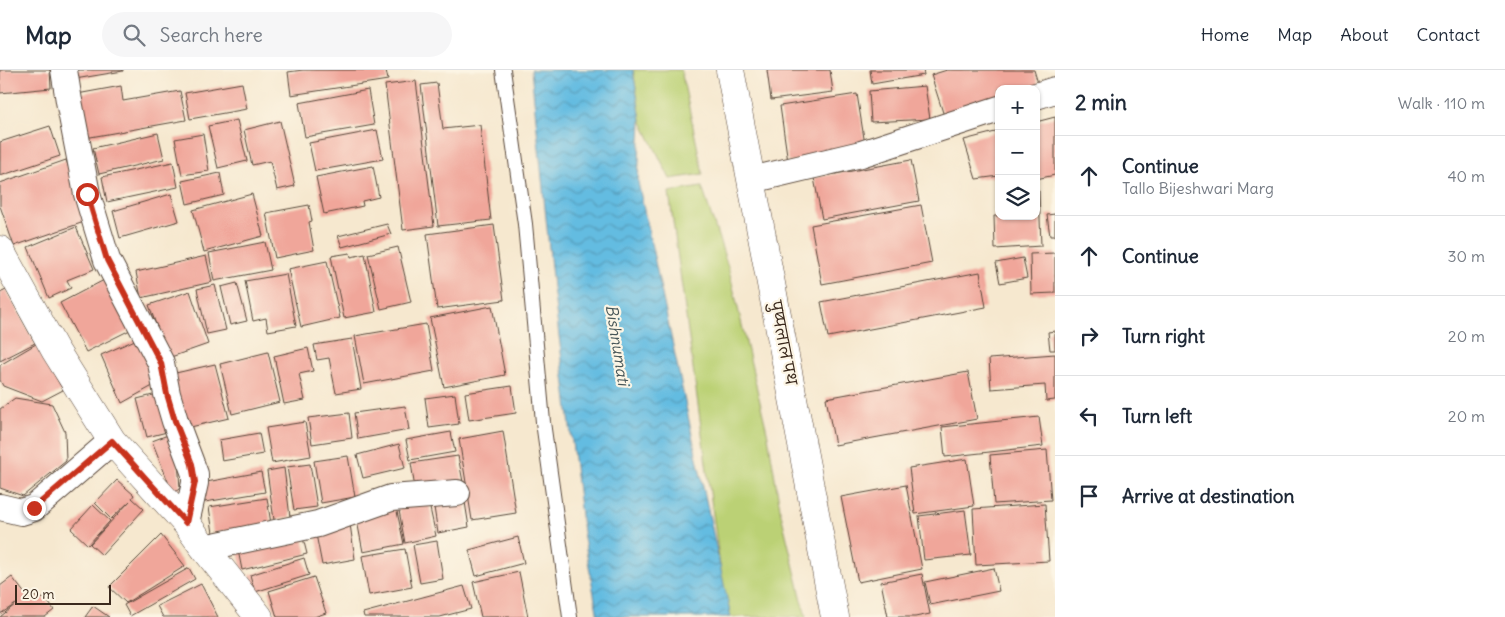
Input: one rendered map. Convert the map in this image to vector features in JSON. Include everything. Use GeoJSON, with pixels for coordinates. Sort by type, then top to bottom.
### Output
{"type":"FeatureCollection","features":[{"type":"Feature","properties":{"kind":"main road","name":"पुष्पलाल पथ"},"geometry":{"type":"LineString","coordinates":[[730,70],[835,617]]}},
{"type":"Feature","properties":{"kind":"main road"},"geometry":{"type":"LineString","coordinates":[[0,250],[55,350],[112,441],[186,523],[259,617]]}},
{"type":"Feature","properties":{"kind":"street"},"geometry":{"type":"LineString","coordinates":[[64,70],[87,194],[107,260],[161,363],[175,421],[195,474],[186,523]]}},
{"type":"Feature","properties":{"kind":"street"},"geometry":{"type":"LineString","coordinates":[[751,180],[861,154],[995,110]]}},
{"type":"Feature","properties":{"kind":"street"},"geometry":{"type":"LineString","coordinates":[[0,507],[21,512],[34,508],[112,441]]}},
{"type":"Feature","properties":{"kind":"street"},"geometry":{"type":"LineString","coordinates":[[204,548],[318,524],[391,498],[457,494]]}},
{"type":"Feature","properties":{"kind":"lane"},"geometry":{"type":"LineString","coordinates":[[503,70],[526,224],[543,422],[570,617]]}},
{"type":"Feature","properties":{"kind":"green space"},"geometry":{"type":"Polygon","coordinates":[[[633,70],[681,70],[703,174],[670,179],[641,120],[633,70]]]}},
{"type":"Feature","properties":{"kind":"green space"},"geometry":{"type":"Polygon","coordinates":[[[702,187],[729,270],[768,436],[781,514],[806,617],[727,617],[669,192],[702,187]]]}},
{"type":"Feature","properties":{"kind":"water","name":"Bishnumati"},"geometry":{"type":"Polygon","coordinates":[[[531,70],[633,70],[641,120],[638,182],[731,617],[598,617],[583,532],[553,287],[531,70]]]}},
{"type":"Feature","properties":{"kind":"building"},"geometry":{"type":"Polygon","coordinates":[[[0,70],[50,70],[51,88],[0,93],[0,70]]]}},
{"type":"Feature","properties":{"kind":"building"},"geometry":{"type":"Polygon","coordinates":[[[73,70],[123,70],[123,71],[75,79],[73,70]]]}},
{"type":"Feature","properties":{"kind":"building"},"geometry":{"type":"Polygon","coordinates":[[[303,70],[386,70],[388,80],[291,95],[288,72],[303,70]]]}},
{"type":"Feature","properties":{"kind":"building"},"geometry":{"type":"Polygon","coordinates":[[[767,70],[830,70],[833,92],[771,100],[767,70]]]}},
{"type":"Feature","properties":{"kind":"building"},"geometry":{"type":"Polygon","coordinates":[[[870,70],[923,70],[924,75],[872,84],[870,70]]]}},
{"type":"Feature","properties":{"kind":"building"},"geometry":{"type":"Polygon","coordinates":[[[947,70],[1034,70],[1038,85],[995,85],[995,103],[945,119],[931,75],[947,70]]]}},
{"type":"Feature","properties":{"kind":"building"},"geometry":{"type":"Polygon","coordinates":[[[416,81],[434,226],[403,230],[385,85],[416,81]]]}},
{"type":"Feature","properties":{"kind":"building"},"geometry":{"type":"Polygon","coordinates":[[[242,83],[247,109],[190,119],[185,93],[242,83]]]}},
{"type":"Feature","properties":{"kind":"building"},"geometry":{"type":"Polygon","coordinates":[[[437,83],[443,129],[480,125],[491,220],[438,226],[421,85],[437,83]]]}},
{"type":"Feature","properties":{"kind":"building"},"geometry":{"type":"Polygon","coordinates":[[[121,86],[123,101],[180,91],[186,120],[85,138],[77,94],[121,86]]]}},
{"type":"Feature","properties":{"kind":"building"},"geometry":{"type":"Polygon","coordinates":[[[925,86],[930,119],[871,122],[869,91],[925,86]]]}},
{"type":"Feature","properties":{"kind":"building"},"geometry":{"type":"Polygon","coordinates":[[[368,90],[374,125],[305,137],[299,103],[368,90]]]}},
{"type":"Feature","properties":{"kind":"building"},"geometry":{"type":"Polygon","coordinates":[[[857,94],[866,151],[788,162],[780,106],[857,94]]]}},
{"type":"Feature","properties":{"kind":"building"},"geometry":{"type":"Polygon","coordinates":[[[1055,117],[1055,175],[1040,178],[1040,130],[1040,121],[1055,117]]]}},
{"type":"Feature","properties":{"kind":"building"},"geometry":{"type":"Polygon","coordinates":[[[237,120],[247,161],[218,168],[208,126],[237,120]]]}},
{"type":"Feature","properties":{"kind":"building"},"geometry":{"type":"Polygon","coordinates":[[[280,121],[295,186],[277,190],[270,161],[252,165],[244,130],[280,121]]]}},
{"type":"Feature","properties":{"kind":"building"},"geometry":{"type":"Polygon","coordinates":[[[50,126],[60,156],[0,176],[0,142],[50,126]]]}},
{"type":"Feature","properties":{"kind":"building"},"geometry":{"type":"Polygon","coordinates":[[[377,130],[383,159],[315,171],[309,143],[377,130]]]}},
{"type":"Feature","properties":{"kind":"building"},"geometry":{"type":"Polygon","coordinates":[[[995,132],[995,177],[976,179],[964,140],[995,132]]]}},
{"type":"Feature","properties":{"kind":"building"},"geometry":{"type":"Polygon","coordinates":[[[158,133],[164,159],[99,174],[93,148],[158,133]]]}},
{"type":"Feature","properties":{"kind":"building"},"geometry":{"type":"Polygon","coordinates":[[[203,134],[209,171],[182,175],[175,139],[203,134]]]}},
{"type":"Feature","properties":{"kind":"building"},"geometry":{"type":"Polygon","coordinates":[[[66,160],[87,221],[14,246],[0,206],[0,183],[66,160]]]}},
{"type":"Feature","properties":{"kind":"building"},"geometry":{"type":"Polygon","coordinates":[[[911,160],[919,201],[822,219],[814,178],[911,160]]]}},
{"type":"Feature","properties":{"kind":"building"},"geometry":{"type":"Polygon","coordinates":[[[173,162],[178,187],[107,202],[102,177],[173,162]]]}},
{"type":"Feature","properties":{"kind":"building"},"geometry":{"type":"Polygon","coordinates":[[[373,166],[379,197],[362,201],[363,206],[324,214],[316,177],[373,166]]]}},
{"type":"Feature","properties":{"kind":"building"},"geometry":{"type":"Polygon","coordinates":[[[220,173],[224,195],[187,204],[182,181],[220,173]]]}},
{"type":"Feature","properties":{"kind":"building"},"geometry":{"type":"Polygon","coordinates":[[[171,194],[179,221],[120,238],[113,211],[171,194]]]}},
{"type":"Feature","properties":{"kind":"building"},"geometry":{"type":"Polygon","coordinates":[[[252,194],[263,236],[204,252],[193,210],[252,194]]]}},
{"type":"Feature","properties":{"kind":"building"},"geometry":{"type":"Polygon","coordinates":[[[309,205],[312,221],[309,222],[314,250],[275,258],[266,213],[309,205]]]}},
{"type":"Feature","properties":{"kind":"building"},"geometry":{"type":"Polygon","coordinates":[[[921,205],[932,263],[822,284],[811,225],[921,205]]]}},
{"type":"Feature","properties":{"kind":"building"},"geometry":{"type":"Polygon","coordinates":[[[1055,214],[1055,236],[1050,236],[1047,215],[1055,214]]]}},
{"type":"Feature","properties":{"kind":"building"},"geometry":{"type":"Polygon","coordinates":[[[994,216],[995,220],[1040,218],[1041,246],[995,249],[994,216]]]}},
{"type":"Feature","properties":{"kind":"building"},"geometry":{"type":"Polygon","coordinates":[[[387,224],[391,234],[342,247],[338,236],[387,224]]]}},
{"type":"Feature","properties":{"kind":"building"},"geometry":{"type":"Polygon","coordinates":[[[494,225],[504,300],[437,309],[427,234],[494,225]]]}},
{"type":"Feature","properties":{"kind":"building"},"geometry":{"type":"Polygon","coordinates":[[[76,227],[94,269],[67,280],[71,288],[49,298],[28,247],[76,227]]]}},
{"type":"Feature","properties":{"kind":"building"},"geometry":{"type":"Polygon","coordinates":[[[265,242],[271,270],[214,281],[209,253],[265,242]]]}},
{"type":"Feature","properties":{"kind":"building"},"geometry":{"type":"Polygon","coordinates":[[[398,247],[411,302],[381,309],[368,254],[398,247]]]}},
{"type":"Feature","properties":{"kind":"building"},"geometry":{"type":"Polygon","coordinates":[[[350,253],[351,257],[365,254],[376,312],[344,318],[331,256],[350,253]]]}},
{"type":"Feature","properties":{"kind":"building"},"geometry":{"type":"Polygon","coordinates":[[[1055,253],[1055,293],[1031,294],[1030,254],[1055,253]]]}},
{"type":"Feature","properties":{"kind":"building"},"geometry":{"type":"Polygon","coordinates":[[[206,256],[212,282],[141,298],[136,272],[206,256]]]}},
{"type":"Feature","properties":{"kind":"building"},"geometry":{"type":"Polygon","coordinates":[[[1023,258],[1027,278],[1000,283],[996,263],[1023,258]]]}},
{"type":"Feature","properties":{"kind":"building"},"geometry":{"type":"Polygon","coordinates":[[[327,261],[340,318],[301,327],[288,269],[327,261]]]}},
{"type":"Feature","properties":{"kind":"building"},"geometry":{"type":"Polygon","coordinates":[[[980,272],[986,307],[828,337],[821,302],[980,272]]]}},
{"type":"Feature","properties":{"kind":"building"},"geometry":{"type":"Polygon","coordinates":[[[286,274],[296,326],[268,331],[266,318],[253,321],[245,281],[286,274]]]}},
{"type":"Feature","properties":{"kind":"building"},"geometry":{"type":"Polygon","coordinates":[[[108,278],[134,328],[86,352],[60,303],[108,278]]]}},
{"type":"Feature","properties":{"kind":"building"},"geometry":{"type":"Polygon","coordinates":[[[237,283],[247,321],[230,325],[221,287],[237,283]]]}},
{"type":"Feature","properties":{"kind":"building"},"geometry":{"type":"Polygon","coordinates":[[[215,285],[226,330],[207,334],[197,289],[215,285]]]}},
{"type":"Feature","properties":{"kind":"building"},"geometry":{"type":"Polygon","coordinates":[[[6,290],[35,343],[0,361],[0,293],[6,290]]]}},
{"type":"Feature","properties":{"kind":"building"},"geometry":{"type":"Polygon","coordinates":[[[190,291],[208,344],[168,358],[149,305],[190,291]]]}},
{"type":"Feature","properties":{"kind":"building"},"geometry":{"type":"Polygon","coordinates":[[[492,306],[505,375],[444,387],[430,318],[492,306]]]}},
{"type":"Feature","properties":{"kind":"building"},"geometry":{"type":"Polygon","coordinates":[[[426,324],[434,371],[364,384],[355,336],[426,324]]]}},
{"type":"Feature","properties":{"kind":"building"},"geometry":{"type":"Polygon","coordinates":[[[1055,331],[1055,350],[1050,350],[1048,332],[1055,331]]]}},
{"type":"Feature","properties":{"kind":"building"},"geometry":{"type":"Polygon","coordinates":[[[144,336],[158,383],[122,403],[101,355],[144,336]]]}},
{"type":"Feature","properties":{"kind":"building"},"geometry":{"type":"Polygon","coordinates":[[[352,339],[361,389],[336,393],[329,358],[317,360],[314,345],[352,339]]]}},
{"type":"Feature","properties":{"kind":"building"},"geometry":{"type":"Polygon","coordinates":[[[36,344],[63,390],[42,401],[3,386],[0,380],[0,365],[36,344]]]}},
{"type":"Feature","properties":{"kind":"building"},"geometry":{"type":"Polygon","coordinates":[[[308,348],[313,371],[299,374],[305,400],[284,404],[274,356],[308,348]]]}},
{"type":"Feature","properties":{"kind":"building"},"geometry":{"type":"Polygon","coordinates":[[[268,352],[280,402],[232,414],[220,364],[268,352]]]}},
{"type":"Feature","properties":{"kind":"building"},"geometry":{"type":"Polygon","coordinates":[[[1055,354],[1055,400],[1046,401],[1045,385],[991,389],[989,359],[1055,354]]]}},
{"type":"Feature","properties":{"kind":"building"},"geometry":{"type":"Polygon","coordinates":[[[215,364],[229,418],[182,429],[167,375],[215,364]]]}},
{"type":"Feature","properties":{"kind":"building"},"geometry":{"type":"Polygon","coordinates":[[[968,372],[977,419],[835,445],[826,398],[968,372]]]}},
{"type":"Feature","properties":{"kind":"building"},"geometry":{"type":"Polygon","coordinates":[[[512,386],[516,413],[469,420],[465,393],[512,386]]]}},
{"type":"Feature","properties":{"kind":"building"},"geometry":{"type":"Polygon","coordinates":[[[161,393],[171,431],[147,437],[137,399],[161,393]]]}},
{"type":"Feature","properties":{"kind":"building"},"geometry":{"type":"Polygon","coordinates":[[[455,394],[459,424],[429,428],[425,398],[455,394]]]}},
{"type":"Feature","properties":{"kind":"building"},"geometry":{"type":"Polygon","coordinates":[[[15,398],[52,404],[65,432],[66,461],[23,496],[0,488],[0,409],[15,398]]]}},
{"type":"Feature","properties":{"kind":"building"},"geometry":{"type":"Polygon","coordinates":[[[405,406],[409,430],[358,439],[354,413],[405,406]]]}},
{"type":"Feature","properties":{"kind":"building"},"geometry":{"type":"Polygon","coordinates":[[[349,413],[352,438],[312,444],[308,418],[349,413]]]}},
{"type":"Feature","properties":{"kind":"building"},"geometry":{"type":"Polygon","coordinates":[[[1039,417],[1043,446],[945,457],[942,427],[1039,417]]]}},
{"type":"Feature","properties":{"kind":"building"},"geometry":{"type":"Polygon","coordinates":[[[305,422],[311,456],[272,463],[266,428],[305,422]]]}},
{"type":"Feature","properties":{"kind":"building"},"geometry":{"type":"Polygon","coordinates":[[[503,431],[516,513],[472,520],[459,439],[503,431]]]}},
{"type":"Feature","properties":{"kind":"building"},"geometry":{"type":"Polygon","coordinates":[[[176,432],[180,488],[173,494],[152,441],[176,432]]]}},
{"type":"Feature","properties":{"kind":"building"},"geometry":{"type":"Polygon","coordinates":[[[451,432],[455,452],[410,460],[406,440],[451,432]]]}},
{"type":"Feature","properties":{"kind":"building"},"geometry":{"type":"Polygon","coordinates":[[[259,433],[263,454],[222,461],[219,440],[259,433]]]}},
{"type":"Feature","properties":{"kind":"building"},"geometry":{"type":"Polygon","coordinates":[[[399,444],[405,468],[363,478],[357,455],[399,444]]]}},
{"type":"Feature","properties":{"kind":"building"},"geometry":{"type":"Polygon","coordinates":[[[1047,450],[1051,500],[994,504],[990,455],[1047,450]]]}},
{"type":"Feature","properties":{"kind":"building"},"geometry":{"type":"Polygon","coordinates":[[[348,456],[355,497],[321,503],[314,461],[348,456]]]}},
{"type":"Feature","properties":{"kind":"building"},"geometry":{"type":"Polygon","coordinates":[[[458,456],[464,487],[416,495],[411,463],[458,456]]]}},
{"type":"Feature","properties":{"kind":"building"},"geometry":{"type":"Polygon","coordinates":[[[967,459],[974,506],[915,514],[909,468],[967,459]]]}},
{"type":"Feature","properties":{"kind":"building"},"geometry":{"type":"Polygon","coordinates":[[[310,464],[317,507],[294,510],[287,467],[310,464]]]}},
{"type":"Feature","properties":{"kind":"building"},"geometry":{"type":"Polygon","coordinates":[[[284,468],[290,517],[274,520],[267,471],[284,468]]]}},
{"type":"Feature","properties":{"kind":"building"},"geometry":{"type":"Polygon","coordinates":[[[261,472],[265,492],[205,502],[201,483],[261,472]]]}},
{"type":"Feature","properties":{"kind":"building"},"geometry":{"type":"Polygon","coordinates":[[[117,480],[134,495],[132,498],[144,509],[102,555],[90,544],[130,501],[111,519],[95,503],[117,480]]]}},
{"type":"Feature","properties":{"kind":"building"},"geometry":{"type":"Polygon","coordinates":[[[906,485],[922,569],[858,582],[841,497],[906,485]]]}},
{"type":"Feature","properties":{"kind":"building"},"geometry":{"type":"Polygon","coordinates":[[[464,496],[469,527],[438,533],[433,501],[464,496]]]}},
{"type":"Feature","properties":{"kind":"building"},"geometry":{"type":"Polygon","coordinates":[[[267,498],[271,524],[213,533],[209,507],[267,498]]]}},
{"type":"Feature","properties":{"kind":"building"},"geometry":{"type":"Polygon","coordinates":[[[428,499],[436,536],[405,543],[398,505],[428,499]]]}},
{"type":"Feature","properties":{"kind":"building"},"geometry":{"type":"Polygon","coordinates":[[[1045,504],[1049,561],[976,565],[973,509],[1045,504]]]}},
{"type":"Feature","properties":{"kind":"building"},"geometry":{"type":"Polygon","coordinates":[[[93,505],[110,521],[88,545],[71,529],[93,505]]]}},
{"type":"Feature","properties":{"kind":"building"},"geometry":{"type":"Polygon","coordinates":[[[396,507],[404,544],[363,552],[356,515],[396,507]]]}},
{"type":"Feature","properties":{"kind":"building"},"geometry":{"type":"Polygon","coordinates":[[[965,510],[971,555],[924,560],[919,516],[965,510]]]}},
{"type":"Feature","properties":{"kind":"building"},"geometry":{"type":"Polygon","coordinates":[[[350,524],[355,559],[322,565],[315,529],[350,524]]]}},
{"type":"Feature","properties":{"kind":"building"},"geometry":{"type":"Polygon","coordinates":[[[301,530],[307,554],[242,570],[237,545],[301,530]]]}},
{"type":"Feature","properties":{"kind":"building"},"geometry":{"type":"Polygon","coordinates":[[[161,535],[185,566],[126,603],[109,587],[161,535]]]}},
{"type":"Feature","properties":{"kind":"building"},"geometry":{"type":"Polygon","coordinates":[[[518,537],[524,563],[476,576],[469,550],[518,537]]]}},
{"type":"Feature","properties":{"kind":"building"},"geometry":{"type":"Polygon","coordinates":[[[437,541],[443,579],[420,583],[413,545],[437,541]]]}},
{"type":"Feature","properties":{"kind":"building"},"geometry":{"type":"Polygon","coordinates":[[[405,549],[412,587],[369,595],[362,556],[405,549]]]}},
{"type":"Feature","properties":{"kind":"building"},"geometry":{"type":"Polygon","coordinates":[[[304,558],[309,575],[255,592],[250,575],[304,558]]]}},
{"type":"Feature","properties":{"kind":"building"},"geometry":{"type":"Polygon","coordinates":[[[189,568],[195,579],[130,616],[124,605],[189,568]]]}},
{"type":"Feature","properties":{"kind":"building"},"geometry":{"type":"Polygon","coordinates":[[[994,568],[999,591],[930,605],[925,582],[994,568]]]}},
{"type":"Feature","properties":{"kind":"building"},"geometry":{"type":"Polygon","coordinates":[[[519,572],[528,617],[481,617],[473,582],[519,572]]]}},
{"type":"Feature","properties":{"kind":"building"},"geometry":{"type":"Polygon","coordinates":[[[922,574],[930,614],[915,617],[888,617],[881,582],[922,574]]]}},
{"type":"Feature","properties":{"kind":"building"},"geometry":{"type":"Polygon","coordinates":[[[12,577],[26,595],[46,599],[54,610],[45,617],[0,617],[16,604],[0,614],[0,586],[12,577]]]}},
{"type":"Feature","properties":{"kind":"building"},"geometry":{"type":"Polygon","coordinates":[[[314,577],[326,613],[314,617],[277,617],[269,591],[314,577]]]}},
{"type":"Feature","properties":{"kind":"building"},"geometry":{"type":"Polygon","coordinates":[[[201,584],[218,617],[163,617],[157,606],[201,584]]]}},
{"type":"Feature","properties":{"kind":"building"},"geometry":{"type":"Polygon","coordinates":[[[464,586],[471,609],[440,617],[364,617],[363,613],[464,586]]]}},
{"type":"Feature","properties":{"kind":"building"},"geometry":{"type":"Polygon","coordinates":[[[93,606],[109,617],[85,617],[93,606]]]}},
{"type":"Feature","properties":{"kind":"route"},"geometry":{"type":"LineString","coordinates":[[34,508],[112,441],[186,523],[195,482],[192,464],[182,442],[167,394],[161,363],[107,260],[87,194]]}}]}
